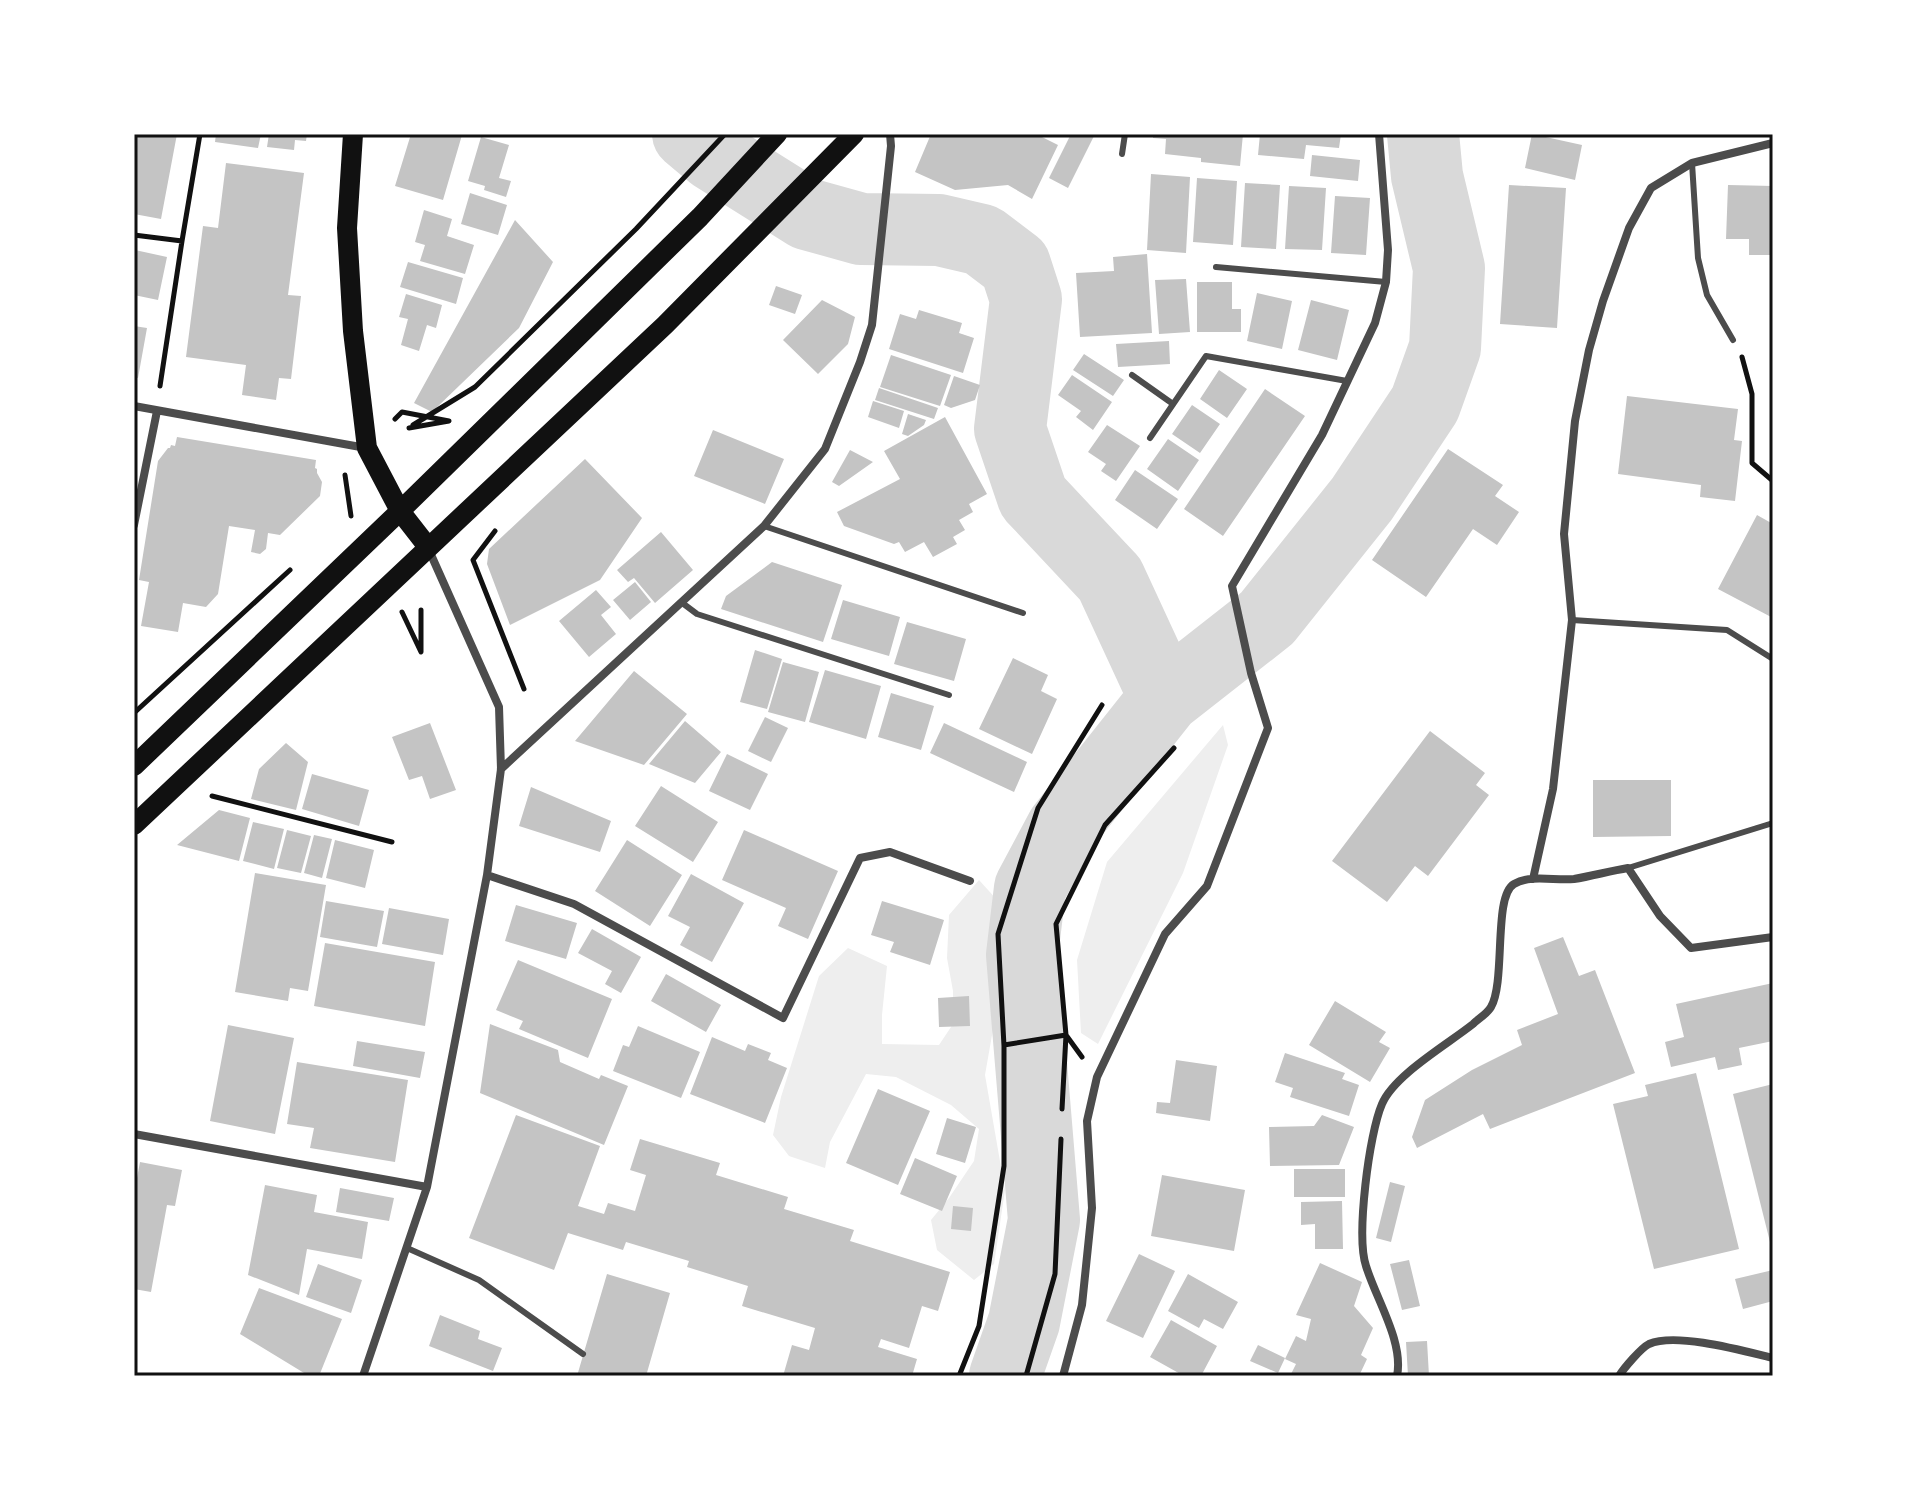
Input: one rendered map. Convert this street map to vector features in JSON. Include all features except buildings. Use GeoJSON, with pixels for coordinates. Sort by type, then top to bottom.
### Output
{"type":"FeatureCollection","features":[{"type":"Feature","properties":{"kind":"main road"},"geometry":{"type":"LineString","coordinates":[[353,134],[347,228],[353,331],[367,448],[400,511],[428,547]]}},
{"type":"Feature","properties":{"kind":"main road"},"geometry":{"type":"LineString","coordinates":[[134,766],[700,217],[777,134]]}},
{"type":"Feature","properties":{"kind":"main road"},"geometry":{"type":"LineString","coordinates":[[134,825],[665,325],[854,134]]}},
{"type":"Feature","properties":{"kind":"street"},"geometry":{"type":"LineString","coordinates":[[501,769],[764,526],[825,449],[872,325],[890,134]]}},
{"type":"Feature","properties":{"kind":"street"},"geometry":{"type":"LineString","coordinates":[[1063,1376],[1082,1305],[1092,1208],[1087,1121],[1097,1077],[1165,934],[1207,886],[1268,728],[1251,673],[1232,586],[1322,435],[1375,323],[1386,282],[1388,250],[1379,134]]}},
{"type":"Feature","properties":{"kind":"street"},"geometry":{"type":"LineString","coordinates":[[1533,879],[1553,789],[1572,620],[1564,534],[1575,421],[1589,350],[1603,301],[1629,228],[1651,188],[1692,163],[1773,143]]}},
{"type":"Feature","properties":{"kind":"street"},"geometry":{"type":"LineString","coordinates":[[134,406],[367,448]]}},
{"type":"Feature","properties":{"kind":"street"},"geometry":{"type":"LineString","coordinates":[[134,525],[157,411]]}},
{"type":"Feature","properties":{"kind":"street"},"geometry":{"type":"LineString","coordinates":[[363,1376],[427,1187],[487,875],[501,769],[499,707],[428,547]]}},
{"type":"Feature","properties":{"kind":"street"},"geometry":{"type":"LineString","coordinates":[[487,875],[574,904],[783,1018],[860,858],[890,852],[970,881]]}},
{"type":"Feature","properties":{"kind":"street"},"geometry":{"type":"LineString","coordinates":[[1397,1376],[1400,1362],[1365,1264],[1362,1236],[1372,1140],[1383,1101],[1399,1082],[1491,1007],[1499,977],[1506,892],[1513,884],[1533,879],[1573,879],[1628,868],[1660,916],[1691,948],[1773,937]]}},
{"type":"Feature","properties":{"kind":"street"},"geometry":{"type":"LineString","coordinates":[[134,1134],[427,1187]]}},
{"type":"Feature","properties":{"kind":"street"},"geometry":{"type":"LineString","coordinates":[[1619,1376],[1648,1345],[1676,1339],[1773,1358]]}},
{"type":"Feature","properties":{"kind":"lane"},"geometry":{"type":"LineString","coordinates":[[1122,154],[1125,134]]}},
{"type":"Feature","properties":{"kind":"lane"},"geometry":{"type":"LineString","coordinates":[[1692,163],[1698,258],[1707,295],[1733,340]]}},
{"type":"Feature","properties":{"kind":"lane"},"geometry":{"type":"LineString","coordinates":[[1216,267],[1386,282]]}},
{"type":"Feature","properties":{"kind":"lane"},"geometry":{"type":"LineString","coordinates":[[1150,438],[1206,356],[1347,381]]}},
{"type":"Feature","properties":{"kind":"lane"},"geometry":{"type":"LineString","coordinates":[[1132,375],[1173,404]]}},
{"type":"Feature","properties":{"kind":"lane"},"geometry":{"type":"LineString","coordinates":[[764,526],[1023,613]]}},
{"type":"Feature","properties":{"kind":"lane"},"geometry":{"type":"LineString","coordinates":[[681,602],[697,614],[949,695]]}},
{"type":"Feature","properties":{"kind":"lane"},"geometry":{"type":"LineString","coordinates":[[1572,620],[1727,630],[1773,659]]}},
{"type":"Feature","properties":{"kind":"lane"},"geometry":{"type":"LineString","coordinates":[[1628,868],[1773,823]]}},
{"type":"Feature","properties":{"kind":"lane"},"geometry":{"type":"LineString","coordinates":[[407,1248],[479,1280],[583,1354]]}},
{"type":"Feature","properties":{"kind":"path"},"geometry":{"type":"LineString","coordinates":[[157,411],[200,134]]}},
{"type":"Feature","properties":{"kind":"path"},"geometry":{"type":"LineString","coordinates":[[402,412],[449,421],[409,428],[475,387],[636,229],[725,134]]}},
{"type":"Feature","properties":{"kind":"path"},"geometry":{"type":"LineString","coordinates":[[134,235],[182,241]]}},
{"type":"Feature","properties":{"kind":"path"},"geometry":{"type":"LineString","coordinates":[[1733,340],[1743,360],[1752,394],[1752,463],[1773,481]]}},
{"type":"Feature","properties":{"kind":"path"},"geometry":{"type":"LineString","coordinates":[[343,523],[351,516],[344,466]]}},
{"type":"Feature","properties":{"kind":"path"},"geometry":{"type":"LineString","coordinates":[[499,525],[473,560],[524,689]]}},
{"type":"Feature","properties":{"kind":"path"},"geometry":{"type":"LineString","coordinates":[[134,713],[290,570]]}},
{"type":"Feature","properties":{"kind":"path"},"geometry":{"type":"LineString","coordinates":[[400,607],[421,652],[421,610]]}},
{"type":"Feature","properties":{"kind":"path"},"geometry":{"type":"LineString","coordinates":[[959,1376],[979,1326],[1004,1166],[1004,1046],[998,934],[1038,808],[1102,705]]}},
{"type":"Feature","properties":{"kind":"path"},"geometry":{"type":"LineString","coordinates":[[1062,1115],[1066,1035],[1056,924],[1105,825],[1174,748]]}},
{"type":"Feature","properties":{"kind":"path"},"geometry":{"type":"LineString","coordinates":[[212,796],[392,842]]}},
{"type":"Feature","properties":{"kind":"path"},"geometry":{"type":"LineString","coordinates":[[1004,1046],[1066,1035]]}},
{"type":"Feature","properties":{"kind":"path"},"geometry":{"type":"LineString","coordinates":[[1026,1376],[1055,1274],[1061,1131]]}},
{"type":"Feature","properties":{"kind":"shaded area"},"geometry":{"type":"Polygon","coordinates":[[[1223,725],[1228,745],[1183,873],[1098,1044],[1081,1033],[1077,960],[1107,862],[1223,725]]]}},
{"type":"Feature","properties":{"kind":"shaded area"},"geometry":{"type":"Polygon","coordinates":[[[979,880],[1008,912],[1004,967],[985,1075],[1005,1190],[994,1264],[974,1280],[937,1250],[931,1220],[974,1161],[979,1129],[951,1105],[896,1077],[866,1074],[830,1142],[825,1168],[789,1156],[773,1135],[781,1097],[819,976],[848,948],[887,966],[882,1044],[939,1045],[953,1024],[953,991],[947,958],[949,915],[979,880]]]}},
{"type":"Feature","properties":{"kind":"waterway"},"geometry":{"type":"LineString","coordinates":[[688,134],[713,155],[807,214],[861,229],[939,230],[982,240],[1015,265],[1026,299],[1010,429],[1033,497],[1110,579],[1165,698]]}},
{"type":"Feature","properties":{"kind":"waterway"},"geometry":{"type":"LineString","coordinates":[[1005,1376],[1024,1322],[1044,1220],[1022,955],[1030,888],[1062,828],[1165,698],[1267,618],[1362,499],[1425,404],[1445,348],[1449,268],[1427,176],[1423,134]]}}]}
